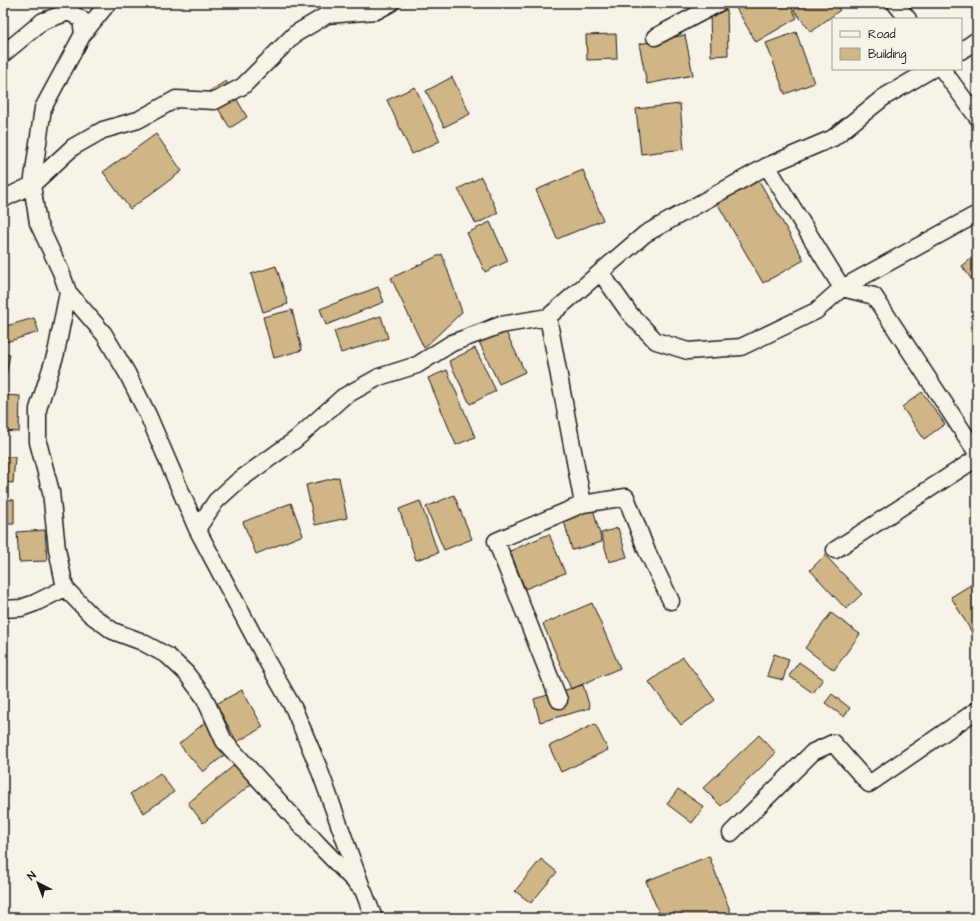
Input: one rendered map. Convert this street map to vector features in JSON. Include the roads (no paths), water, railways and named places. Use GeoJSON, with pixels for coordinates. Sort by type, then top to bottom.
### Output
{"type":"FeatureCollection","features":[{"type":"Feature","properties":{"kind":"street"},"geometry":{"type":"LineString","coordinates":[[108,3],[83,34],[43,108],[32,185],[38,223],[62,272],[68,292],[104,334],[127,373],[148,415],[197,528],[294,709],[318,766],[374,918]]}},
{"type":"Feature","properties":{"kind":"street"},"geometry":{"type":"LineString","coordinates":[[3,199],[32,185],[73,147],[103,130],[138,120],[176,99],[215,101],[243,86],[295,34],[327,15],[376,11],[391,3]]}},
{"type":"Feature","properties":{"kind":"street"},"geometry":{"type":"LineString","coordinates":[[655,37],[719,3]]}},
{"type":"Feature","properties":{"kind":"street"},"geometry":{"type":"LineString","coordinates":[[895,3],[907,18]]}},
{"type":"Feature","properties":{"kind":"street"},"geometry":{"type":"LineString","coordinates":[[3,54],[43,21],[69,12],[82,19],[83,34]]}},
{"type":"Feature","properties":{"kind":"street"},"geometry":{"type":"LineString","coordinates":[[962,50],[977,40]]}},
{"type":"Feature","properties":{"kind":"street"},"geometry":{"type":"LineString","coordinates":[[197,528],[216,501],[238,481],[295,440],[343,397],[379,377],[417,364],[452,343],[501,325],[548,317],[645,234],[768,166],[833,138],[884,97],[930,70]]}},
{"type":"Feature","properties":{"kind":"street"},"geometry":{"type":"LineString","coordinates":[[943,70],[977,117]]}},
{"type":"Feature","properties":{"kind":"street"},"geometry":{"type":"LineString","coordinates":[[768,166],[842,288],[874,296],[977,453]]}},
{"type":"Feature","properties":{"kind":"street"},"geometry":{"type":"LineString","coordinates":[[601,273],[630,314],[656,341],[688,351],[740,348],[816,311],[842,288],[977,214]]}},
{"type":"Feature","properties":{"kind":"street"},"geometry":{"type":"LineString","coordinates":[[68,292],[56,353],[38,409],[38,442],[51,492],[57,549],[65,588],[90,614],[113,631],[140,640],[168,656],[186,673],[204,697],[224,741],[318,844],[363,890]]}},
{"type":"Feature","properties":{"kind":"street"},"geometry":{"type":"LineString","coordinates":[[548,317],[583,504]]}},
{"type":"Feature","properties":{"kind":"street"},"geometry":{"type":"LineString","coordinates":[[835,550],[977,458]]}},
{"type":"Feature","properties":{"kind":"street"},"geometry":{"type":"LineString","coordinates":[[560,700],[496,541],[583,504],[626,497],[646,549],[671,601]]}},
{"type":"Feature","properties":{"kind":"street"},"geometry":{"type":"LineString","coordinates":[[3,609],[21,608],[35,603],[65,588]]}},
{"type":"Feature","properties":{"kind":"street"},"geometry":{"type":"LineString","coordinates":[[731,833],[813,752],[833,743],[869,784],[977,710]]}}]}
